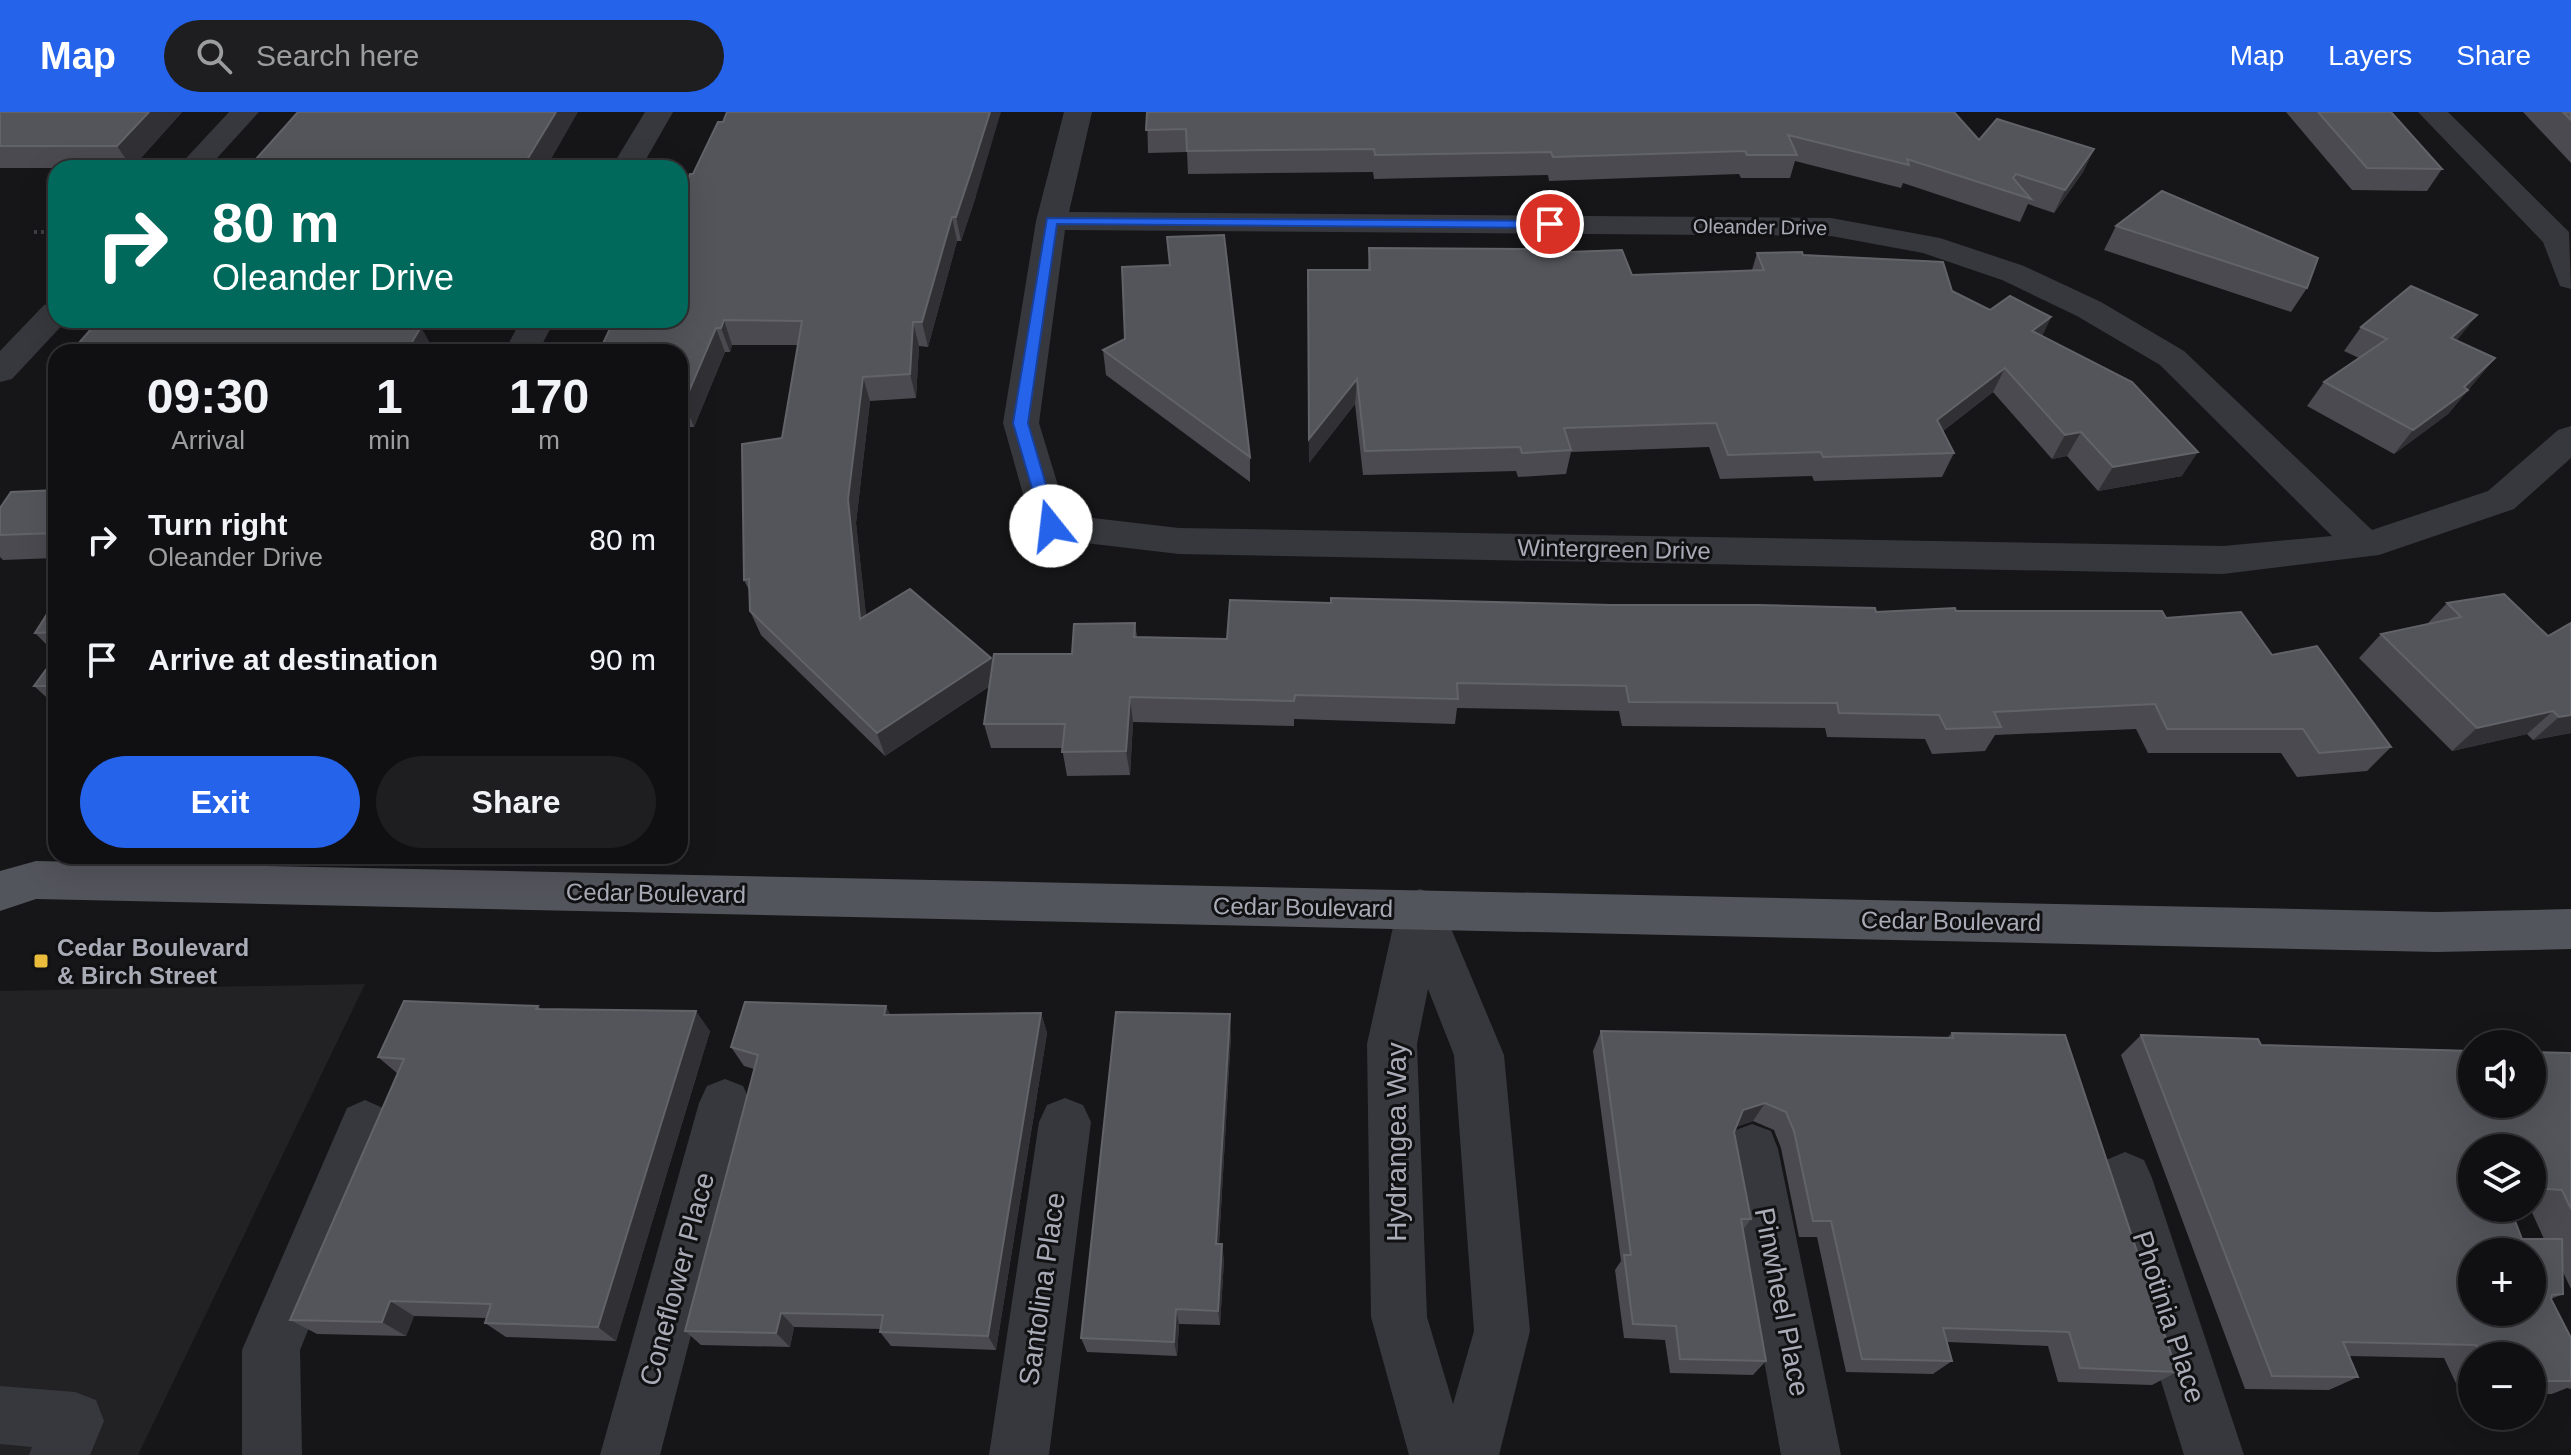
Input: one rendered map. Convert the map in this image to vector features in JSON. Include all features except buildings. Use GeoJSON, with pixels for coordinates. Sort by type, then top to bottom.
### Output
{"type":"FeatureCollection","features":[{"type":"Feature","properties":{"kind":"main road","name":"Cedar Boulevard"},"geometry":{"type":"LineString","coordinates":[[12,877],[2422,932],[2571,929]]}},
{"type":"Feature","properties":{"kind":"street"},"geometry":{"type":"LineString","coordinates":[[200,160],[245,112]]}},
{"type":"Feature","properties":{"kind":"street"},"geometry":{"type":"LineString","coordinates":[[631,160],[659,112]]}},
{"type":"Feature","properties":{"kind":"street","name":"Wintergreen Drive"},"geometry":{"type":"LineString","coordinates":[[1078,112],[1051,221],[1021,423],[1051,526],[1179,541],[2207,560],[2365,546],[2501,500],[2571,438]]}},
{"type":"Feature","properties":{"kind":"street"},"geometry":{"type":"LineString","coordinates":[[2432,112],[2558,239],[2571,279]]}},
{"type":"Feature","properties":{"kind":"street","name":"Oleander Drive"},"geometry":{"type":"LineString","coordinates":[[1051,221],[1831,227],[1929,245],[2013,273],[2089,309],[2172,358],[2365,546]]}},
{"type":"Feature","properties":{"kind":"street"},"geometry":{"type":"LineString","coordinates":[[0,371],[48,320]]}},
{"type":"Feature","properties":{"kind":"street"},"geometry":{"type":"LineString","coordinates":[[1420,909],[1479,1055],[1502,1331],[1469,1455]]}},
{"type":"Feature","properties":{"kind":"street","name":"Hydrangea Way"},"geometry":{"type":"LineString","coordinates":[[1420,909],[1392,1044],[1399,1317],[1439,1455]]}},
{"type":"Feature","properties":{"kind":"street","name":"Coneflower Place"},"geometry":{"type":"LineString","coordinates":[[630,1455],[725,1103]]}},
{"type":"Feature","properties":{"kind":"street","name":"Santolina Place"},"geometry":{"type":"LineString","coordinates":[[1019,1455],[1065,1122]]}},
{"type":"Feature","properties":{"kind":"street"},"geometry":{"type":"LineString","coordinates":[[272,1455],[271,1350],[365,1125]]}},
{"type":"Feature","properties":{"kind":"street","name":"Pinwheel Place"},"geometry":{"type":"LineString","coordinates":[[1752,1149],[1811,1455]]}},
{"type":"Feature","properties":{"kind":"street","name":"Photinia Place"},"geometry":{"type":"LineString","coordinates":[[2125,1178],[2214,1455]]}},
{"type":"Feature","properties":{"kind":"street"},"geometry":{"type":"LineString","coordinates":[[0,1415],[75,1421],[59,1455]]}},
{"type":"Feature","properties":{"kind":"path"},"geometry":{"type":"LineString","coordinates":[[34,232],[48,232]]}},
{"type":"Feature","properties":{"kind":"shaded area"},"geometry":{"type":"Polygon","coordinates":[[[365,984],[138,1455],[0,1455],[0,991],[365,984]]]}},
{"type":"Feature","properties":{"kind":"place","name":"Cedar Boulevard & Birch Street"},"geometry":{"type":"Point","coordinates":[41,961]}},
{"type":"Feature","properties":{"kind":"route"},"geometry":{"type":"LineString","coordinates":[[1051,526],[1021,423],[1051,221],[1550,224]]}}]}
